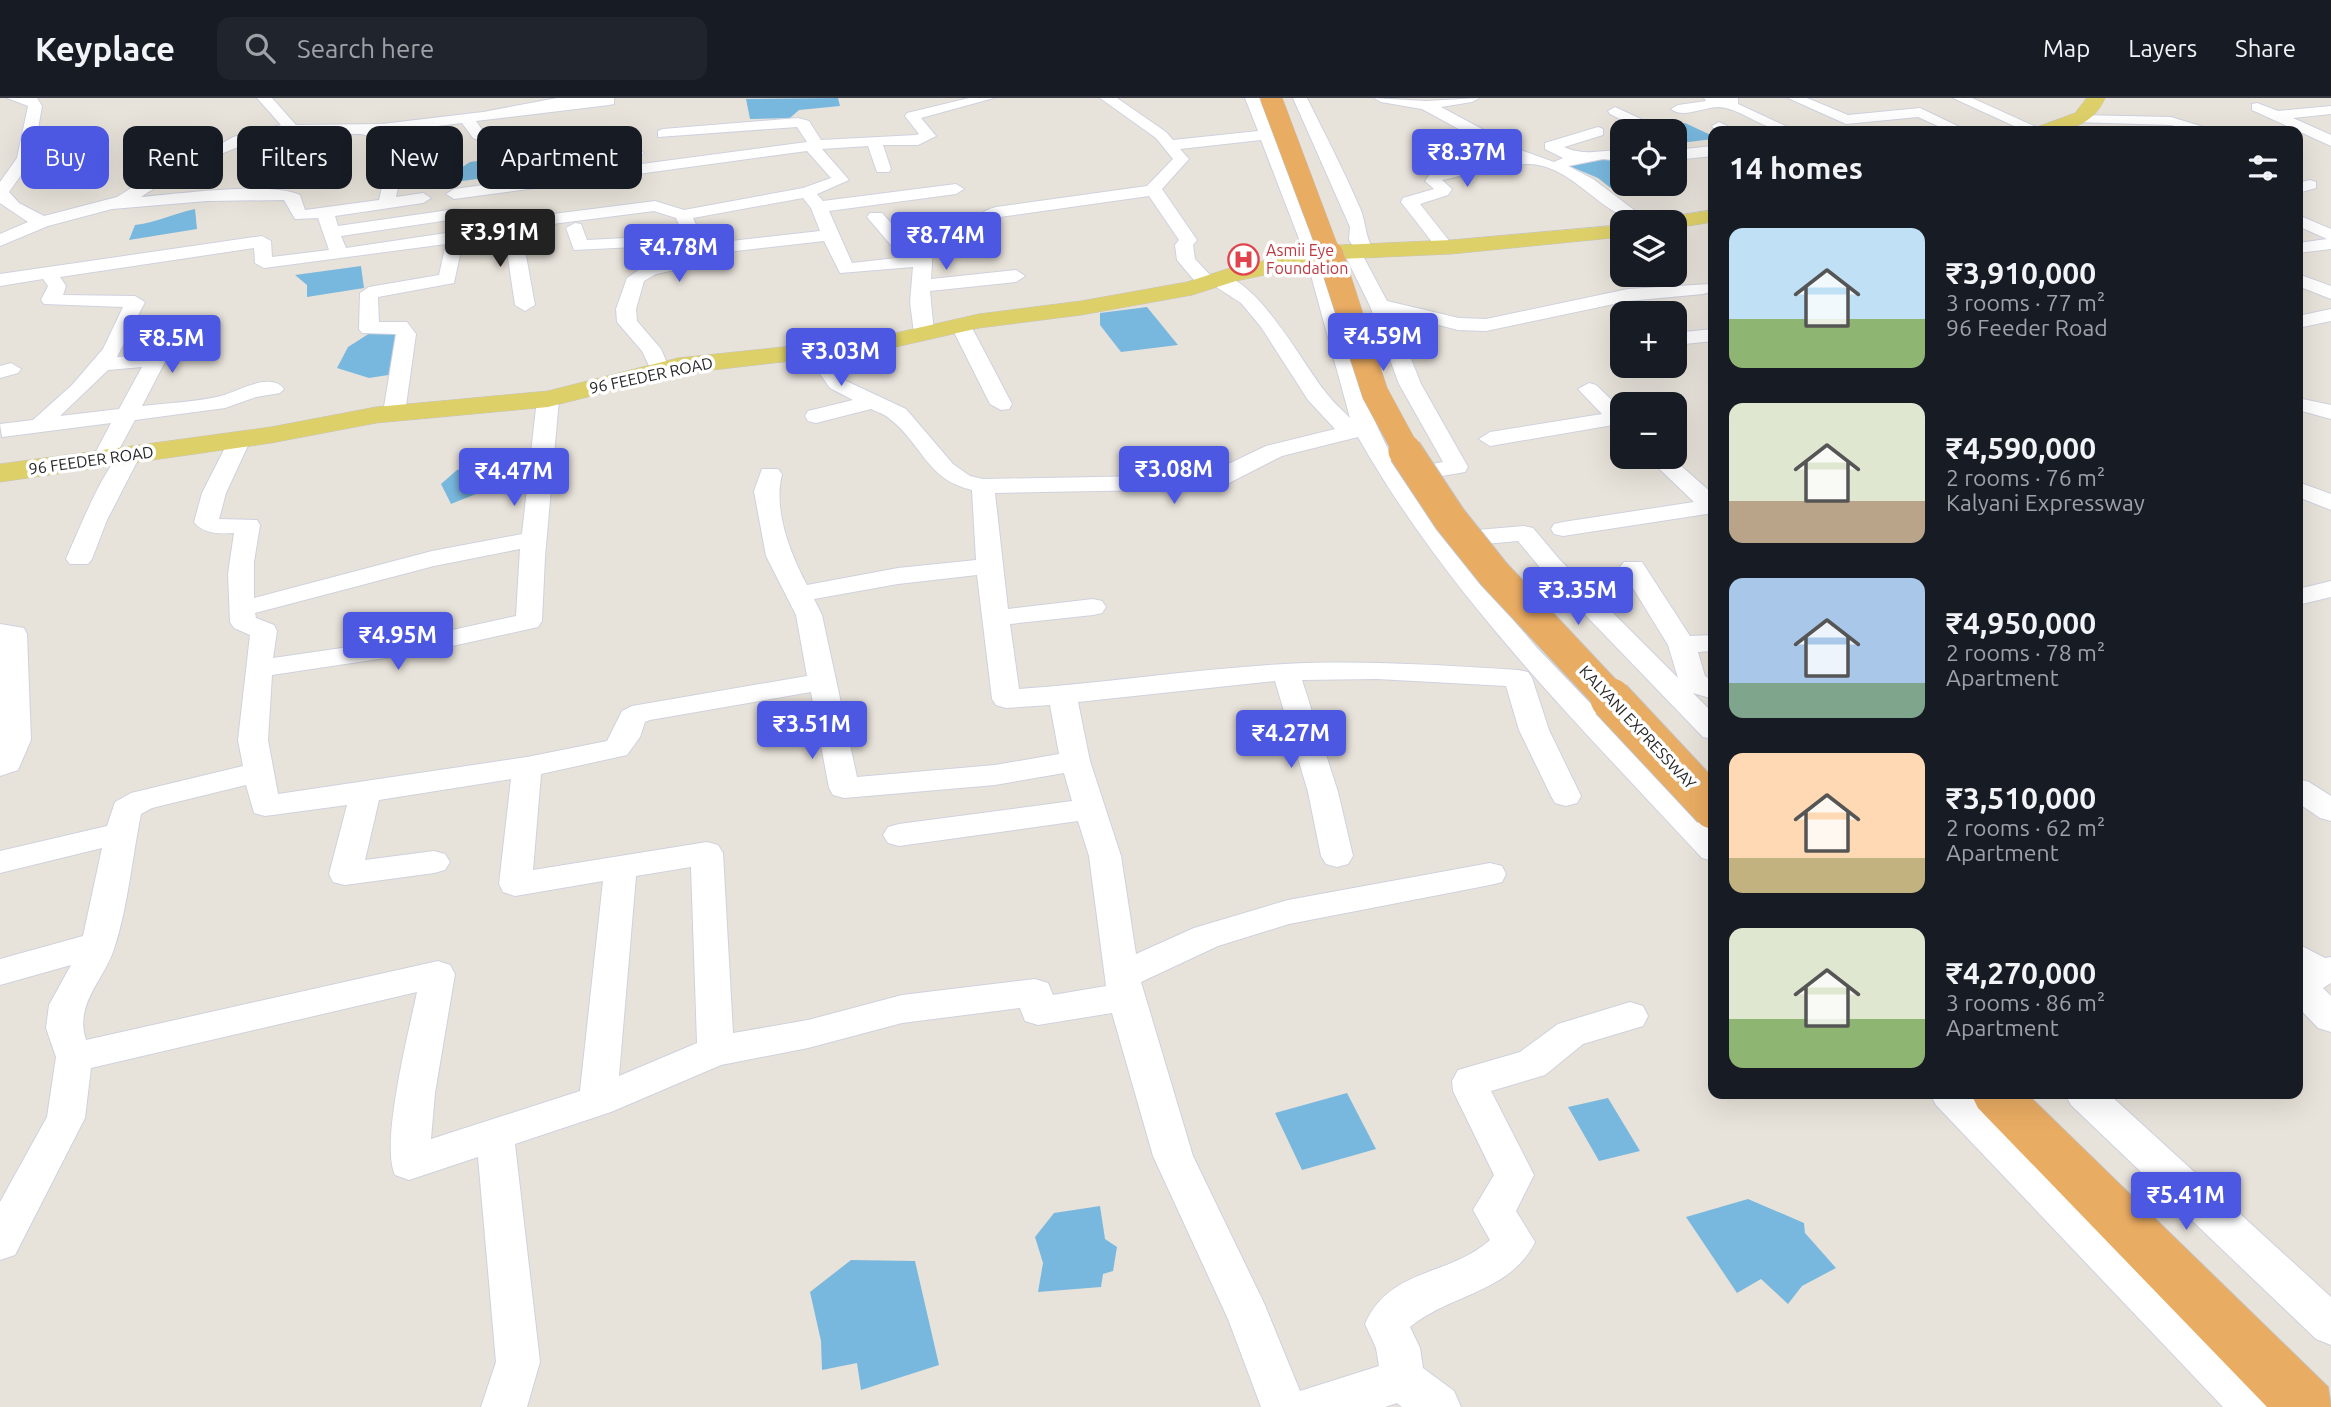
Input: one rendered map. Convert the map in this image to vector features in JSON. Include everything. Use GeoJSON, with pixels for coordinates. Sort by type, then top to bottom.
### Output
{"type":"FeatureCollection","features":[{"type":"Feature","properties":{"kind":"highway","name":"KALYANI EXPRESSWAY"},"geometry":{"type":"LineString","coordinates":[[1271,98],[1326,242],[1375,393],[1405,450],[1450,519],[1494,574],[1708,803]]}},
{"type":"Feature","properties":{"kind":"highway"},"geometry":{"type":"LineString","coordinates":[[2000,1099],[2307,1407]]}},
{"type":"Feature","properties":{"kind":"main road"},"geometry":{"type":"LineString","coordinates":[[2059,126],[2076,120],[2090,99]]}},
{"type":"Feature","properties":{"kind":"main road"},"geometry":{"type":"LineString","coordinates":[[1687,220],[1708,217]]}},
{"type":"Feature","properties":{"kind":"main road","name":"96 FEEDER ROAD"},"geometry":{"type":"LineString","coordinates":[[0,473],[240,439],[394,413],[548,399],[660,370],[878,344],[961,326],[1122,301],[1313,257],[1352,251],[1445,247],[1610,232]]}},
{"type":"Feature","properties":{"kind":"street"},"geometry":{"type":"LineString","coordinates":[[14,98],[32,101],[52,98]]}},
{"type":"Feature","properties":{"kind":"street"},"geometry":{"type":"LineString","coordinates":[[264,98],[287,126]]}},
{"type":"Feature","properties":{"kind":"street"},"geometry":{"type":"LineString","coordinates":[[549,106],[562,102],[564,98]]}},
{"type":"Feature","properties":{"kind":"street"},"geometry":{"type":"LineString","coordinates":[[465,117],[478,135],[610,154],[813,139],[918,139],[928,136],[906,117],[987,98]]}},
{"type":"Feature","properties":{"kind":"street"},"geometry":{"type":"LineString","coordinates":[[876,218],[902,247],[923,253],[996,212],[1155,190],[1181,159],[1173,149],[1107,98]]}},
{"type":"Feature","properties":{"kind":"street","name":"KALYANI EXPRESSWAY"},"geometry":{"type":"LineString","coordinates":[[1252,98],[1313,257],[1368,435],[1394,478],[1479,597],[1708,845]]}},
{"type":"Feature","properties":{"kind":"street"},"geometry":{"type":"LineString","coordinates":[[1300,98],[1338,176],[1359,227],[1358,240],[1352,251],[1380,306],[1410,384],[1457,467],[1394,478]]}},
{"type":"Feature","properties":{"kind":"street"},"geometry":{"type":"LineString","coordinates":[[1381,98],[1426,105],[1472,98]]}},
{"type":"Feature","properties":{"kind":"street"},"geometry":{"type":"LineString","coordinates":[[1678,109],[1716,100],[1754,98]]}},
{"type":"Feature","properties":{"kind":"street"},"geometry":{"type":"LineString","coordinates":[[1795,98],[1846,120],[1920,112],[1949,126]]}},
{"type":"Feature","properties":{"kind":"street"},"geometry":{"type":"LineString","coordinates":[[1961,98],[2025,126]]}},
{"type":"Feature","properties":{"kind":"street"},"geometry":{"type":"LineString","coordinates":[[1716,100],[1776,126]]}},
{"type":"Feature","properties":{"kind":"street"},"geometry":{"type":"LineString","coordinates":[[32,101],[35,106],[25,158],[2,192],[5,200],[42,222]]}},
{"type":"Feature","properties":{"kind":"street"},"geometry":{"type":"LineString","coordinates":[[450,105],[506,103],[549,106],[609,101]]}},
{"type":"Feature","properties":{"kind":"street"},"geometry":{"type":"LineString","coordinates":[[1813,106],[1840,102]]}},
{"type":"Feature","properties":{"kind":"street"},"geometry":{"type":"LineString","coordinates":[[352,128],[465,117],[506,103]]}},
{"type":"Feature","properties":{"kind":"street"},"geometry":{"type":"LineString","coordinates":[[1426,105],[1530,159],[1566,171],[1587,182],[1624,210]]}},
{"type":"Feature","properties":{"kind":"street"},"geometry":{"type":"LineString","coordinates":[[2257,107],[2299,126]]}},
{"type":"Feature","properties":{"kind":"street"},"geometry":{"type":"LineString","coordinates":[[2275,115],[2331,110]]}},
{"type":"Feature","properties":{"kind":"street"},"geometry":{"type":"LineString","coordinates":[[1615,111],[1631,119]]}},
{"type":"Feature","properties":{"kind":"street"},"geometry":{"type":"LineString","coordinates":[[2076,120],[2089,126]]}},
{"type":"Feature","properties":{"kind":"street"},"geometry":{"type":"LineString","coordinates":[[2076,120],[2171,121],[2190,126]]}},
{"type":"Feature","properties":{"kind":"street"},"geometry":{"type":"LineString","coordinates":[[663,134],[792,121],[804,124],[813,139],[814,150],[841,180],[813,199]]}},
{"type":"Feature","properties":{"kind":"street"},"geometry":{"type":"LineString","coordinates":[[0,241],[42,222],[113,204],[207,196],[287,195],[294,199],[295,209],[301,215],[322,213],[503,185],[737,158],[813,139],[847,126]]}},
{"type":"Feature","properties":{"kind":"street"},"geometry":{"type":"LineString","coordinates":[[355,128],[394,138],[394,170],[386,204]]}},
{"type":"Feature","properties":{"kind":"street"},"geometry":{"type":"LineString","coordinates":[[2303,128],[2331,141]]}},
{"type":"Feature","properties":{"kind":"street"},"geometry":{"type":"LineString","coordinates":[[1578,159],[1550,146],[1598,132]]}},
{"type":"Feature","properties":{"kind":"street"},"geometry":{"type":"LineString","coordinates":[[2303,133],[2331,133]]}},
{"type":"Feature","properties":{"kind":"street"},"geometry":{"type":"LineString","coordinates":[[1173,149],[1268,139]]}},
{"type":"Feature","properties":{"kind":"street"},"geometry":{"type":"LineString","coordinates":[[113,204],[164,174],[218,153],[237,141]]}},
{"type":"Feature","properties":{"kind":"street"},"geometry":{"type":"LineString","coordinates":[[874,141],[883,169]]}},
{"type":"Feature","properties":{"kind":"street"},"geometry":{"type":"LineString","coordinates":[[1687,145],[1708,152]]}},
{"type":"Feature","properties":{"kind":"street"},"geometry":{"type":"LineString","coordinates":[[1687,154],[1708,152]]}},
{"type":"Feature","properties":{"kind":"street"},"geometry":{"type":"LineString","coordinates":[[1546,166],[1610,155]]}},
{"type":"Feature","properties":{"kind":"street"},"geometry":{"type":"LineString","coordinates":[[1445,247],[1409,202],[1442,192],[1444,189],[1433,181],[1437,176],[1530,159]]}},
{"type":"Feature","properties":{"kind":"street"},"geometry":{"type":"LineString","coordinates":[[0,167],[19,164]]}},
{"type":"Feature","properties":{"kind":"street"},"geometry":{"type":"LineString","coordinates":[[775,177],[786,195]]}},
{"type":"Feature","properties":{"kind":"street"},"geometry":{"type":"LineString","coordinates":[[454,194],[457,196],[456,214],[461,231],[655,206],[683,215],[786,195],[813,199],[948,185]]}},
{"type":"Feature","properties":{"kind":"street"},"geometry":{"type":"LineString","coordinates":[[813,350],[837,384],[898,414],[945,469],[962,481],[984,486],[1206,482],[1221,478],[1274,451],[1350,432],[1316,395],[1269,324],[1248,299],[1211,281],[1186,260],[1184,245],[1188,240],[1155,190]]}},
{"type":"Feature","properties":{"kind":"street"},"geometry":{"type":"LineString","coordinates":[[813,199],[846,269],[923,253],[966,250]]}},
{"type":"Feature","properties":{"kind":"street"},"geometry":{"type":"LineString","coordinates":[[0,212],[18,209]]}},
{"type":"Feature","properties":{"kind":"street"},"geometry":{"type":"LineString","coordinates":[[322,213],[339,254]]}},
{"type":"Feature","properties":{"kind":"street"},"geometry":{"type":"LineString","coordinates":[[330,232],[456,214]]}},
{"type":"Feature","properties":{"kind":"street"},"geometry":{"type":"LineString","coordinates":[[683,215],[702,250]]}},
{"type":"Feature","properties":{"kind":"street"},"geometry":{"type":"LineString","coordinates":[[2303,222],[2331,235]]}},
{"type":"Feature","properties":{"kind":"street"},"geometry":{"type":"LineString","coordinates":[[512,225],[526,305]]}},
{"type":"Feature","properties":{"kind":"street"},"geometry":{"type":"LineString","coordinates":[[575,228],[580,246],[640,240],[657,268]]}},
{"type":"Feature","properties":{"kind":"street"},"geometry":{"type":"LineString","coordinates":[[702,250],[830,235]]}},
{"type":"Feature","properties":{"kind":"street"},"geometry":{"type":"LineString","coordinates":[[0,280],[262,241],[264,262],[456,237],[447,279],[369,293],[369,329],[400,326],[406,334],[394,413]]}},
{"type":"Feature","properties":{"kind":"street"},"geometry":{"type":"LineString","coordinates":[[2303,247],[2331,244]]}},
{"type":"Feature","properties":{"kind":"street"},"geometry":{"type":"LineString","coordinates":[[660,370],[651,349],[627,322],[626,309],[636,278],[657,268],[697,260],[702,250]]}},
{"type":"Feature","properties":{"kind":"street"},"geometry":{"type":"LineString","coordinates":[[923,253],[921,286],[925,333]]}},
{"type":"Feature","properties":{"kind":"street"},"geometry":{"type":"LineString","coordinates":[[2303,276],[2320,271]]}},
{"type":"Feature","properties":{"kind":"street"},"geometry":{"type":"LineString","coordinates":[[39,426],[59,403],[80,389],[101,364],[129,320],[135,302],[51,300],[57,286],[49,273]]}},
{"type":"Feature","properties":{"kind":"street"},"geometry":{"type":"LineString","coordinates":[[921,286],[1016,276]]}},
{"type":"Feature","properties":{"kind":"street"},"geometry":{"type":"LineString","coordinates":[[1687,276],[1708,291]]}},
{"type":"Feature","properties":{"kind":"street"},"geometry":{"type":"LineString","coordinates":[[2303,279],[2331,293]]}},
{"type":"Feature","properties":{"kind":"street"},"geometry":{"type":"LineString","coordinates":[[1380,306],[1409,310],[1458,324],[1486,325],[1628,295],[1708,293]]}},
{"type":"Feature","properties":{"kind":"street"},"geometry":{"type":"LineString","coordinates":[[2303,321],[2331,316]]}},
{"type":"Feature","properties":{"kind":"street"},"geometry":{"type":"LineString","coordinates":[[961,326],[1000,404]]}},
{"type":"Feature","properties":{"kind":"street"},"geometry":{"type":"LineString","coordinates":[[1687,338],[1708,336]]}},
{"type":"Feature","properties":{"kind":"street"},"geometry":{"type":"LineString","coordinates":[[101,364],[155,359],[129,414],[103,459]]}},
{"type":"Feature","properties":{"kind":"street"},"geometry":{"type":"LineString","coordinates":[[2,430],[225,402],[252,391],[273,389]]}},
{"type":"Feature","properties":{"kind":"street"},"geometry":{"type":"LineString","coordinates":[[1589,389],[1610,410]]}},
{"type":"Feature","properties":{"kind":"street"},"geometry":{"type":"LineString","coordinates":[[257,669],[425,644],[529,621],[548,399]]}},
{"type":"Feature","properties":{"kind":"street"},"geometry":{"type":"LineString","coordinates":[[816,416],[876,401]]}},
{"type":"Feature","properties":{"kind":"street"},"geometry":{"type":"LineString","coordinates":[[2303,405],[2331,412]]}},
{"type":"Feature","properties":{"kind":"street"},"geometry":{"type":"LineString","coordinates":[[1490,439],[1610,421]]}},
{"type":"Feature","properties":{"kind":"street"},"geometry":{"type":"LineString","coordinates":[[240,439],[214,493],[206,522],[219,527],[248,525],[240,558],[241,609],[243,622],[264,631],[257,669],[253,740],[265,806],[527,767],[617,748],[625,737],[632,717],[642,712],[822,682]]}},
{"type":"Feature","properties":{"kind":"street"},"geometry":{"type":"LineString","coordinates":[[79,559],[95,520],[130,454]]}},
{"type":"Feature","properties":{"kind":"street"},"geometry":{"type":"LineString","coordinates":[[1671,469],[1708,502]]}},
{"type":"Feature","properties":{"kind":"street"},"geometry":{"type":"LineString","coordinates":[[770,474],[766,491],[779,556],[800,594],[816,643],[844,788],[995,775],[1075,761]]}},
{"type":"Feature","properties":{"kind":"street"},"geometry":{"type":"LineString","coordinates":[[984,486],[989,565],[1006,699],[1063,695],[1148,683],[1359,670],[1518,678],[1534,730],[1566,796]]}},
{"type":"Feature","properties":{"kind":"street"},"geometry":{"type":"LineString","coordinates":[[2303,491],[2331,503]]}},
{"type":"Feature","properties":{"kind":"street"},"geometry":{"type":"LineString","coordinates":[[1563,530],[1708,507]]}},
{"type":"Feature","properties":{"kind":"street"},"geometry":{"type":"LineString","coordinates":[[1437,541],[1524,533],[1551,565],[1708,725]]}},
{"type":"Feature","properties":{"kind":"street"},"geometry":{"type":"LineString","coordinates":[[241,609],[432,559],[534,539]]}},
{"type":"Feature","properties":{"kind":"street"},"geometry":{"type":"LineString","coordinates":[[800,594],[898,576],[989,565]]}},
{"type":"Feature","properties":{"kind":"street"},"geometry":{"type":"LineString","coordinates":[[1633,567],[1682,645],[1692,679],[1699,686],[1708,689]]}},
{"type":"Feature","properties":{"kind":"street"},"geometry":{"type":"LineString","coordinates":[[2303,596],[2331,589]]}},
{"type":"Feature","properties":{"kind":"street"},"geometry":{"type":"LineString","coordinates":[[997,618],[1093,607]]}},
{"type":"Feature","properties":{"kind":"street"},"geometry":{"type":"LineString","coordinates":[[0,632],[14,634],[16,647],[16,740],[7,763],[0,766]]}},
{"type":"Feature","properties":{"kind":"street"},"geometry":{"type":"LineString","coordinates":[[1682,645],[1708,643]]}},
{"type":"Feature","properties":{"kind":"street"},"geometry":{"type":"LineString","coordinates":[[1286,673],[1316,767],[1337,856]]}},
{"type":"Feature","properties":{"kind":"street"},"geometry":{"type":"LineString","coordinates":[[1063,695],[1075,761],[1105,856],[1123,986],[1173,1156],[1249,1317],[1284,1407]]}},
{"type":"Feature","properties":{"kind":"street"},"geometry":{"type":"LineString","coordinates":[[527,767],[515,884],[708,853],[716,1051]]}},
{"type":"Feature","properties":{"kind":"street"},"geometry":{"type":"LineString","coordinates":[[0,1242],[65,1118],[75,1057],[64,1028],[67,1005],[98,945],[126,809],[132,804],[257,773]]}},
{"type":"Feature","properties":{"kind":"street"},"geometry":{"type":"LineString","coordinates":[[366,792],[345,874],[434,862]]}},
{"type":"Feature","properties":{"kind":"street"},"geometry":{"type":"LineString","coordinates":[[2303,792],[2331,811]]}},
{"type":"Feature","properties":{"kind":"street"},"geometry":{"type":"LineString","coordinates":[[899,835],[1090,809]]}},
{"type":"Feature","properties":{"kind":"street"},"geometry":{"type":"LineString","coordinates":[[0,862],[121,833]]}},
{"type":"Feature","properties":{"kind":"street"},"geometry":{"type":"LineString","coordinates":[[598,1101],[621,867]]}},
{"type":"Feature","properties":{"kind":"street"},"geometry":{"type":"LineString","coordinates":[[75,1057],[438,974],[416,1093],[409,1163],[598,1101],[716,1051],[808,1034],[902,1009],[1035,993],[1038,1012],[1123,986],[1206,937],[1288,912],[1490,874]]}},
{"type":"Feature","properties":{"kind":"street"},"geometry":{"type":"LineString","coordinates":[[0,972],[98,945]]}},
{"type":"Feature","properties":{"kind":"street"},"geometry":{"type":"LineString","coordinates":[[2316,966],[2303,990],[2331,1018]]}},
{"type":"Feature","properties":{"kind":"street"},"geometry":{"type":"LineString","coordinates":[[1438,1407],[1403,1380],[1398,1348],[1387,1324],[1393,1312],[1498,1259],[1514,1242],[1493,1210],[1508,1191],[1514,1175],[1472,1091],[1471,1081],[1532,1064],[1571,1034],[1630,1016]]}},
{"type":"Feature","properties":{"kind":"street"},"geometry":{"type":"LineString","coordinates":[[1954,1099],[2254,1407]]}},
{"type":"Feature","properties":{"kind":"street"},"geometry":{"type":"LineString","coordinates":[[2089,1099],[2331,1325]]}},
{"type":"Feature","properties":{"kind":"street"},"geometry":{"type":"LineString","coordinates":[[495,1135],[518,1362],[504,1407]]}},
{"type":"Feature","properties":{"kind":"street"},"geometry":{"type":"LineString","coordinates":[[1315,1407],[1403,1380]]}},
{"type":"Feature","properties":{"kind":"water"},"geometry":{"type":"Polygon","coordinates":[[[838,98],[840,106],[799,110],[790,118],[750,119],[746,99],[838,98]]]}},
{"type":"Feature","properties":{"kind":"water"},"geometry":{"type":"Polygon","coordinates":[[[1687,124],[1708,134],[1708,140],[1687,142],[1687,124]]]}},
{"type":"Feature","properties":{"kind":"water"},"geometry":{"type":"Polygon","coordinates":[[[1585,157],[1610,158],[1610,187],[1598,178],[1562,163],[1585,157]]]}},
{"type":"Feature","properties":{"kind":"water"},"geometry":{"type":"Polygon","coordinates":[[[477,161],[477,179],[463,181],[463,167],[477,161]]]}},
{"type":"Feature","properties":{"kind":"water"},"geometry":{"type":"Polygon","coordinates":[[[195,209],[197,229],[129,240],[135,225],[195,209]]]}},
{"type":"Feature","properties":{"kind":"water"},"geometry":{"type":"Polygon","coordinates":[[[361,266],[364,288],[307,297],[307,285],[295,275],[361,266]]]}},
{"type":"Feature","properties":{"kind":"water"},"geometry":{"type":"Polygon","coordinates":[[[1147,307],[1178,345],[1121,352],[1100,325],[1100,313],[1147,307]]]}},
{"type":"Feature","properties":{"kind":"water"},"geometry":{"type":"Polygon","coordinates":[[[370,333],[404,333],[408,372],[369,378],[337,368],[348,347],[370,333]]]}},
{"type":"Feature","properties":{"kind":"water"},"geometry":{"type":"Polygon","coordinates":[[[480,465],[486,490],[451,504],[441,484],[457,470],[480,465]]]}},
{"type":"Feature","properties":{"kind":"water"},"geometry":{"type":"Polygon","coordinates":[[[1347,1093],[1376,1149],[1302,1170],[1275,1113],[1347,1093]]]}},
{"type":"Feature","properties":{"kind":"water"},"geometry":{"type":"Polygon","coordinates":[[[1608,1098],[1640,1151],[1599,1161],[1568,1107],[1608,1098]]]}},
{"type":"Feature","properties":{"kind":"water"},"geometry":{"type":"Polygon","coordinates":[[[1748,1199],[1804,1223],[1805,1233],[1836,1268],[1802,1286],[1788,1304],[1761,1279],[1737,1293],[1686,1217],[1748,1199]]]}},
{"type":"Feature","properties":{"kind":"water"},"geometry":{"type":"Polygon","coordinates":[[[1100,1206],[1105,1239],[1117,1247],[1113,1271],[1103,1274],[1101,1287],[1038,1292],[1043,1263],[1035,1237],[1054,1213],[1100,1206]]]}},
{"type":"Feature","properties":{"kind":"water"},"geometry":{"type":"Polygon","coordinates":[[[851,1260],[915,1261],[939,1365],[861,1390],[857,1363],[822,1370],[821,1341],[810,1292],[851,1260]]]}},
{"type":"Feature","properties":{"kind":"place","name":"Asmii Eye Foundation"},"geometry":{"type":"Point","coordinates":[1243,259]}}]}
